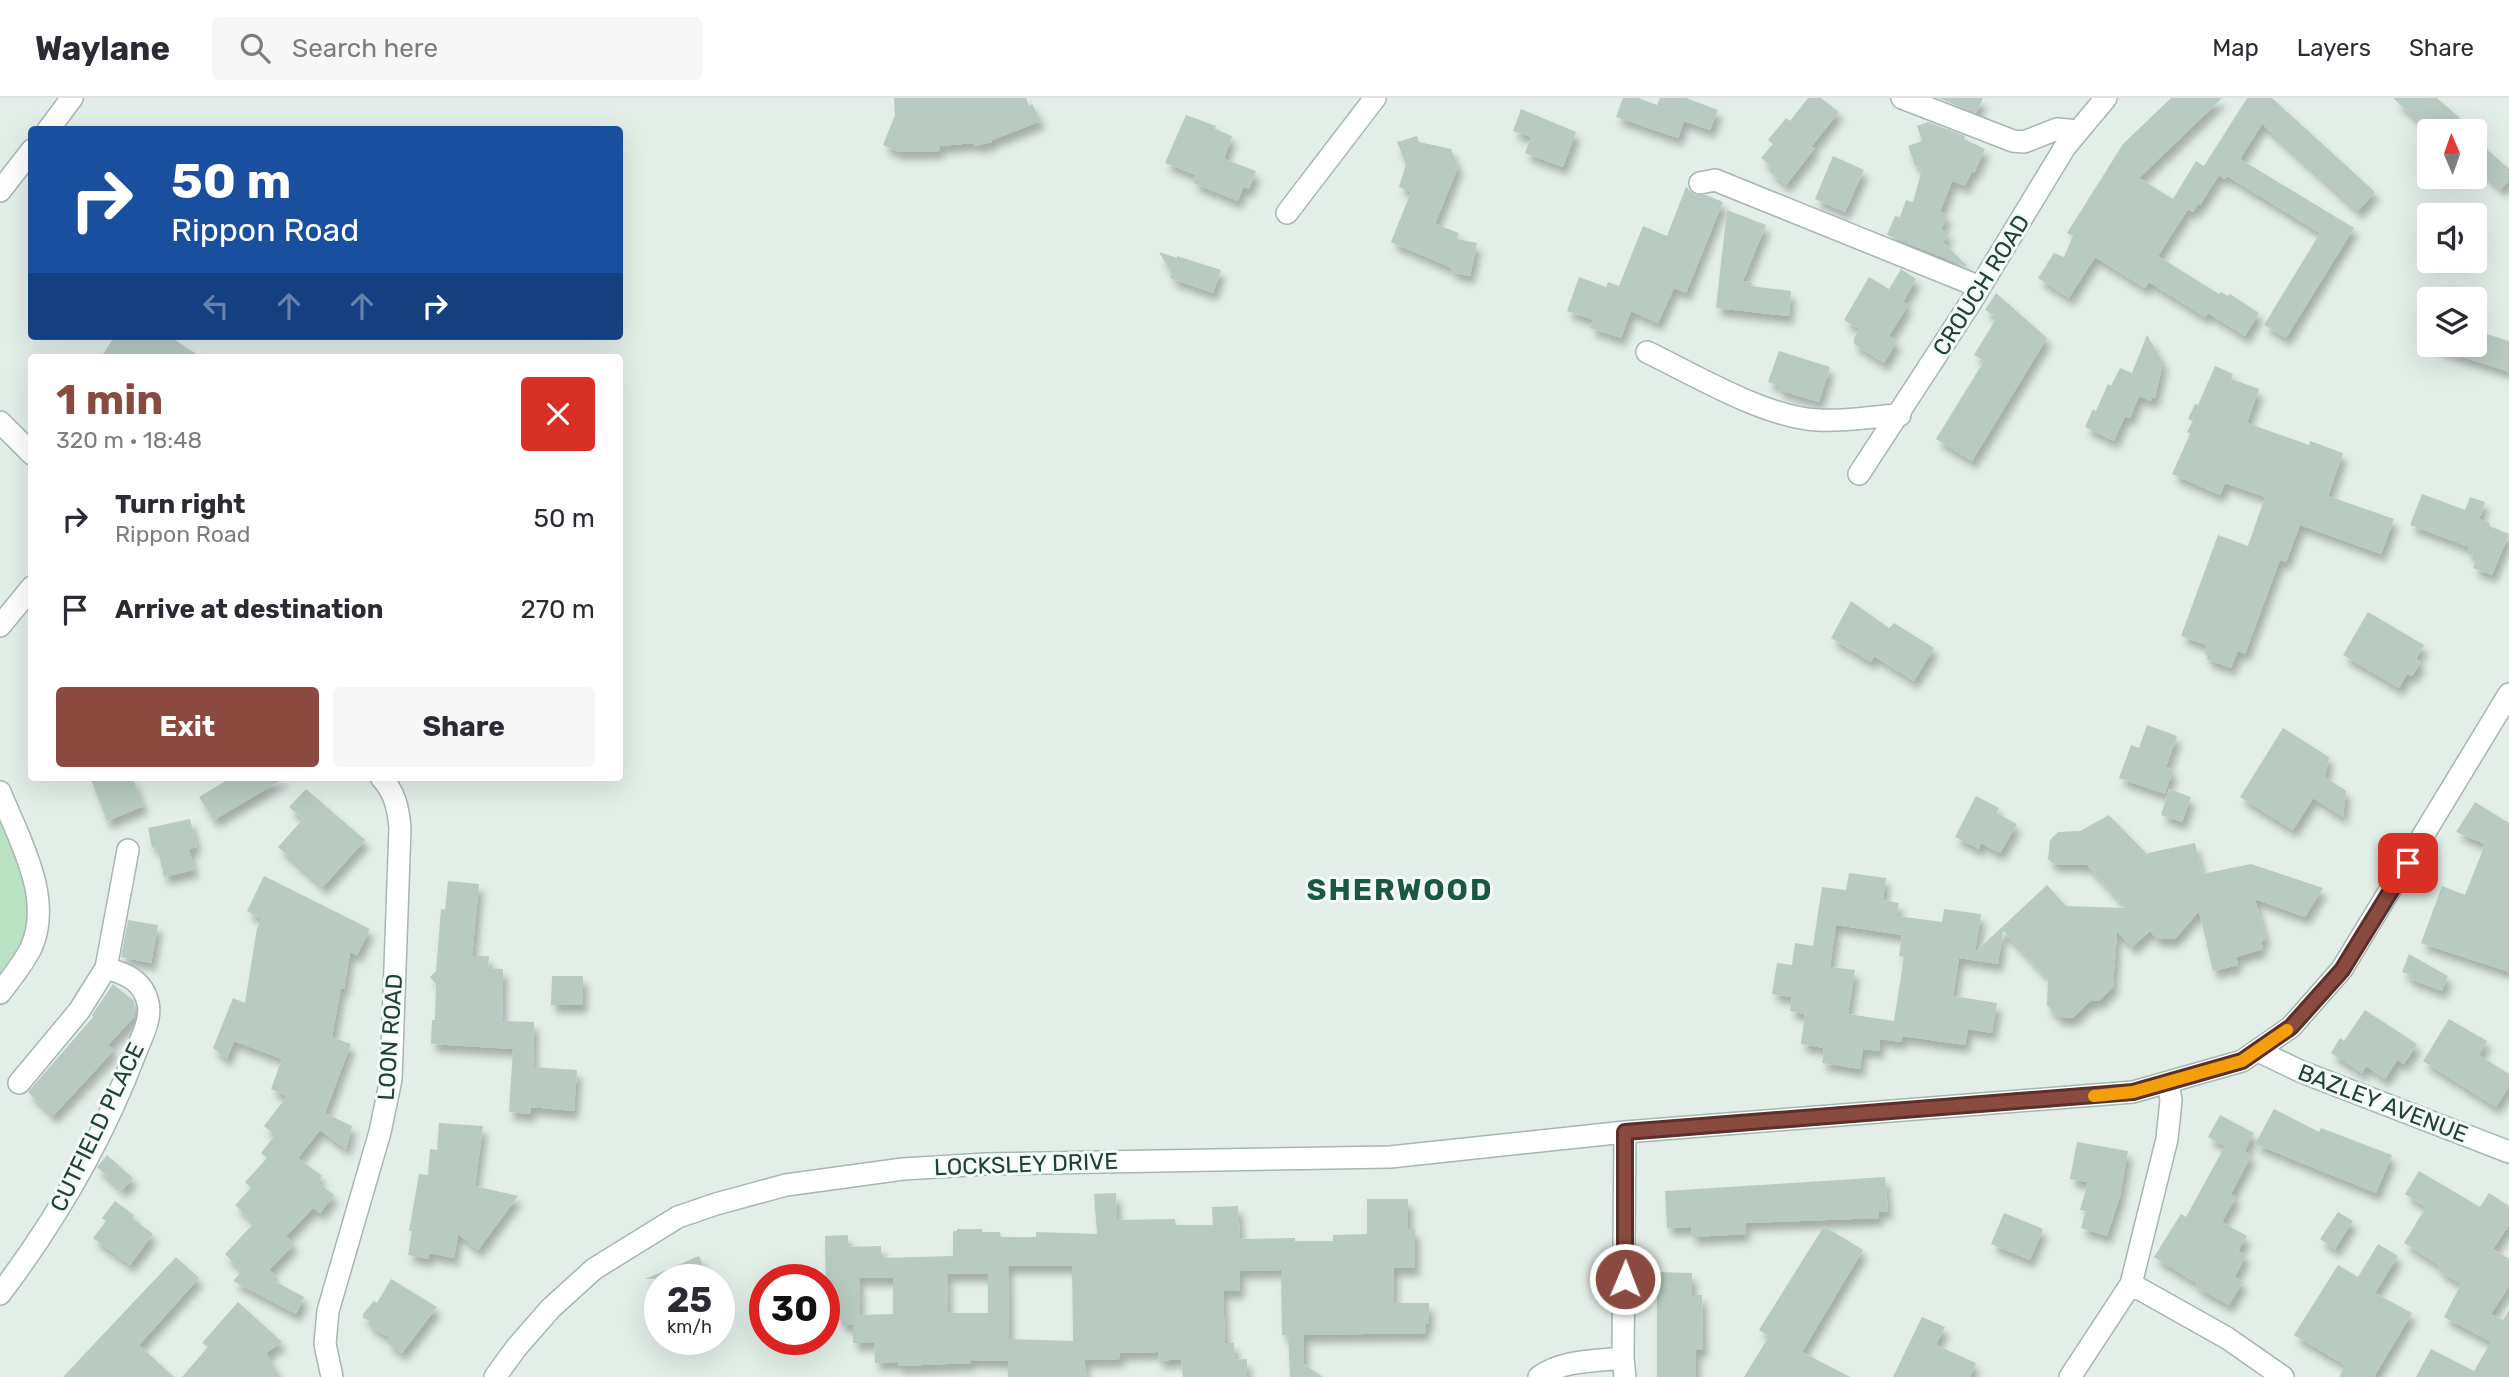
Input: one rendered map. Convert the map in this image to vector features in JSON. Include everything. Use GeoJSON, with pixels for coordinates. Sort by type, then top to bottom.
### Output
{"type":"FeatureCollection","features":[{"type":"Feature","properties":{"kind":"street"},"geometry":{"type":"LineString","coordinates":[[51,126],[72,98]]}},
{"type":"Feature","properties":{"kind":"street"},"geometry":{"type":"LineString","coordinates":[[1287,213],[1375,98]]}},
{"type":"Feature","properties":{"kind":"street"},"geometry":{"type":"LineString","coordinates":[[1902,98],[2013,141],[2024,142],[2057,128],[2078,131]]}},
{"type":"Feature","properties":{"kind":"street","name":"CROUCH ROAD"},"geometry":{"type":"LineString","coordinates":[[1859,474],[1900,415],[2065,147],[2106,98]]}},
{"type":"Feature","properties":{"kind":"street"},"geometry":{"type":"LineString","coordinates":[[0,191],[28,155]]}},
{"type":"Feature","properties":{"kind":"street"},"geometry":{"type":"LineString","coordinates":[[1700,183],[1715,180],[1980,288]]}},
{"type":"Feature","properties":{"kind":"street"},"geometry":{"type":"LineString","coordinates":[[1647,352],[1749,401],[1793,416],[1818,420],[1900,415]]}},
{"type":"Feature","properties":{"kind":"street"},"geometry":{"type":"LineString","coordinates":[[0,422],[28,450]]}},
{"type":"Feature","properties":{"kind":"street"},"geometry":{"type":"LineString","coordinates":[[0,626],[28,592]]}},
{"type":"Feature","properties":{"kind":"street","name":"LOCKSLEY DRIVE"},"geometry":{"type":"LineString","coordinates":[[495,1377],[551,1308],[594,1269],[639,1239],[678,1217],[786,1185],[903,1169],[986,1164],[1390,1157],[1625,1132],[2133,1092],[2242,1061],[2291,1027],[2342,970],[2509,694]]}},
{"type":"Feature","properties":{"kind":"street","name":"LOON ROAD"},"geometry":{"type":"LineString","coordinates":[[332,1377],[324,1344],[328,1311],[380,1132],[391,1079],[400,828],[397,803],[391,788],[385,781]]}},
{"type":"Feature","properties":{"kind":"street"},"geometry":{"type":"LineString","coordinates":[[0,792],[36,884],[37,904],[37,926],[31,947],[0,993]]}},
{"type":"Feature","properties":{"kind":"street"},"geometry":{"type":"LineString","coordinates":[[19,1083],[79,1011],[106,968],[128,850]]}},
{"type":"Feature","properties":{"kind":"street","name":"CUTFIELD PLACE"},"geometry":{"type":"LineString","coordinates":[[0,1294],[36,1247],[69,1195],[124,1082],[147,1021],[149,1004],[141,985],[129,975],[106,968]]}},
{"type":"Feature","properties":{"kind":"street","name":"BAZLEY AVENUE"},"geometry":{"type":"LineString","coordinates":[[2258,1051],[2302,1072],[2509,1152]]}},
{"type":"Feature","properties":{"kind":"street"},"geometry":{"type":"LineString","coordinates":[[2070,1377],[2131,1284],[2167,1139],[2171,1100],[2168,1083]]}},
{"type":"Feature","properties":{"kind":"street"},"geometry":{"type":"LineString","coordinates":[[1539,1377],[1549,1370],[1572,1363],[1624,1367],[1625,1132]]}},
{"type":"Feature","properties":{"kind":"street"},"geometry":{"type":"LineString","coordinates":[[2131,1284],[2227,1338],[2283,1377]]}},
{"type":"Feature","properties":{"kind":"green space"},"geometry":{"type":"Polygon","coordinates":[[[0,812],[35,904],[32,931],[0,974],[0,812]]]}},
{"type":"Feature","properties":{"kind":"building"},"geometry":{"type":"Polygon","coordinates":[[[894,98],[1026,98],[1041,121],[992,142],[975,146],[974,143],[939,146],[940,151],[899,152],[883,145],[895,115],[894,98]]]}},
{"type":"Feature","properties":{"kind":"building"},"geometry":{"type":"Polygon","coordinates":[[[1623,98],[1638,98],[1657,105],[1660,98],[1686,98],[1718,110],[1710,130],[1684,121],[1678,138],[1616,117],[1623,98]]]}},
{"type":"Feature","properties":{"kind":"building"},"geometry":{"type":"Polygon","coordinates":[[[1808,98],[1821,98],[1839,112],[1786,185],[1769,171],[1772,167],[1761,158],[1773,144],[1768,140],[1786,118],[1790,121],[1808,98]]]}},
{"type":"Feature","properties":{"kind":"building"},"geometry":{"type":"Polygon","coordinates":[[[1938,98],[1983,98],[1976,113],[1938,98]]]}},
{"type":"Feature","properties":{"kind":"building"},"geometry":{"type":"Polygon","coordinates":[[[2171,98],[2222,98],[2139,178],[2173,199],[2196,161],[2204,166],[2247,98],[2272,98],[2375,192],[2358,211],[2262,124],[2240,159],[2354,228],[2286,338],[2264,325],[2320,233],[2227,176],[2225,179],[2219,175],[2200,205],[2198,204],[2193,212],[2188,209],[2158,256],[2219,294],[2230,294],[2259,313],[2245,336],[2208,313],[2205,317],[2149,282],[2145,288],[2095,257],[2069,298],[2038,278],[2054,253],[2064,257],[2073,236],[2067,233],[2123,144],[2171,98]]]}},
{"type":"Feature","properties":{"kind":"building"},"geometry":{"type":"Polygon","coordinates":[[[2393,98],[2437,98],[2461,119],[2417,119],[2393,98]]]}},
{"type":"Feature","properties":{"kind":"building"},"geometry":{"type":"Polygon","coordinates":[[[1521,109],[1576,132],[1563,167],[1525,153],[1531,137],[1513,131],[1521,109]]]}},
{"type":"Feature","properties":{"kind":"building"},"geometry":{"type":"Polygon","coordinates":[[[1186,115],[1216,126],[1215,129],[1232,136],[1224,159],[1256,171],[1249,189],[1243,187],[1238,201],[1193,183],[1196,175],[1165,163],[1186,115]]]}},
{"type":"Feature","properties":{"kind":"building"},"geometry":{"type":"Polygon","coordinates":[[[1928,122],[1965,136],[1964,139],[1985,149],[1965,186],[1952,181],[1940,212],[1947,215],[1941,230],[1950,233],[1943,242],[1968,267],[1887,235],[1895,216],[1900,217],[1906,200],[1913,202],[1922,169],[1915,165],[1908,146],[1922,141],[1917,126],[1928,122]]]}},
{"type":"Feature","properties":{"kind":"building"},"geometry":{"type":"Polygon","coordinates":[[[1417,136],[1419,142],[1451,149],[1458,167],[1435,224],[1459,233],[1457,239],[1477,243],[1470,276],[1451,272],[1452,268],[1391,242],[1411,192],[1399,187],[1406,164],[1397,142],[1417,136]]]}},
{"type":"Feature","properties":{"kind":"building"},"geometry":{"type":"Polygon","coordinates":[[[2487,150],[2509,169],[2509,181],[2501,189],[2487,177],[2487,150]]]}},
{"type":"Feature","properties":{"kind":"building"},"geometry":{"type":"Polygon","coordinates":[[[1833,156],[1864,170],[1845,212],[1815,199],[1833,156]]]}},
{"type":"Feature","properties":{"kind":"building"},"geometry":{"type":"Polygon","coordinates":[[[1686,187],[1695,195],[1706,195],[1723,202],[1686,293],[1674,288],[1658,323],[1631,311],[1621,338],[1590,328],[1593,320],[1567,311],[1579,277],[1606,287],[1608,282],[1619,286],[1643,226],[1667,236],[1686,187]]]}},
{"type":"Feature","properties":{"kind":"building"},"geometry":{"type":"Polygon","coordinates":[[[1727,210],[1766,225],[1743,281],[1752,282],[1751,286],[1791,291],[1789,316],[1716,308],[1727,210]]]}},
{"type":"Feature","properties":{"kind":"building"},"geometry":{"type":"Polygon","coordinates":[[[1159,252],[1221,270],[1213,293],[1170,278],[1172,274],[1159,252]]]}},
{"type":"Feature","properties":{"kind":"building"},"geometry":{"type":"Polygon","coordinates":[[[1901,269],[1916,279],[1903,302],[1908,305],[1889,336],[1897,341],[1884,363],[1854,344],[1859,329],[1844,320],[1869,277],[1889,289],[1901,269]]]}},
{"type":"Feature","properties":{"kind":"building"},"geometry":{"type":"Polygon","coordinates":[[[1996,293],[2047,338],[1972,461],[1936,439],[1984,361],[1974,355],[1997,317],[1985,310],[1996,293]]]}},
{"type":"Feature","properties":{"kind":"building"},"geometry":{"type":"Polygon","coordinates":[[[2487,334],[2509,341],[2509,372],[2463,357],[2487,357],[2487,334]]]}},
{"type":"Feature","properties":{"kind":"building"},"geometry":{"type":"Polygon","coordinates":[[[2147,335],[2163,362],[2155,398],[2152,397],[2151,401],[2139,396],[2130,418],[2125,416],[2114,441],[2085,427],[2093,409],[2096,411],[2108,384],[2111,386],[2120,368],[2132,373],[2147,335]]]}},
{"type":"Feature","properties":{"kind":"building"},"geometry":{"type":"Polygon","coordinates":[[[112,340],[175,340],[196,354],[103,354],[112,340]]]}},
{"type":"Feature","properties":{"kind":"building"},"geometry":{"type":"Polygon","coordinates":[[[1779,351],[1830,367],[1819,402],[1779,390],[1780,386],[1768,382],[1779,351]]]}},
{"type":"Feature","properties":{"kind":"building"},"geometry":{"type":"Polygon","coordinates":[[[2215,366],[2233,374],[2231,379],[2259,389],[2247,423],[2309,445],[2310,441],[2343,453],[2328,496],[2394,519],[2381,554],[2300,525],[2286,562],[2280,560],[2245,654],[2238,651],[2231,668],[2206,659],[2208,656],[2204,654],[2207,645],[2181,636],[2218,535],[2248,546],[2265,497],[2225,483],[2220,495],[2172,474],[2190,434],[2187,432],[2193,421],[2188,419],[2195,404],[2198,405],[2215,366]]]}},
{"type":"Feature","properties":{"kind":"building"},"geometry":{"type":"Polygon","coordinates":[[[2422,494],[2465,510],[2470,497],[2485,502],[2479,519],[2509,534],[2492,575],[2473,568],[2477,557],[2467,553],[2469,547],[2410,525],[2422,494]]]}},
{"type":"Feature","properties":{"kind":"building"},"geometry":{"type":"Polygon","coordinates":[[[1851,601],[1889,628],[1894,623],[1934,648],[1914,681],[1874,656],[1871,662],[1831,638],[1851,601]]]}},
{"type":"Feature","properties":{"kind":"building"},"geometry":{"type":"Polygon","coordinates":[[[2368,612],[2424,645],[2416,659],[2421,662],[2412,676],[2407,674],[2399,688],[2343,655],[2368,612]]]}},
{"type":"Feature","properties":{"kind":"building"},"geometry":{"type":"Polygon","coordinates":[[[2147,725],[2177,736],[2166,767],[2173,770],[2165,794],[2119,778],[2131,745],[2139,748],[2147,725]]]}},
{"type":"Feature","properties":{"kind":"building"},"geometry":{"type":"Polygon","coordinates":[[[2283,728],[2329,757],[2325,777],[2346,791],[2343,817],[2313,798],[2293,830],[2240,797],[2283,728]]]}},
{"type":"Feature","properties":{"kind":"building"},"geometry":{"type":"Polygon","coordinates":[[[92,781],[134,781],[144,806],[107,821],[92,781]]]}},
{"type":"Feature","properties":{"kind":"building"},"geometry":{"type":"Polygon","coordinates":[[[225,781],[279,781],[214,820],[199,797],[225,781]]]}},
{"type":"Feature","properties":{"kind":"building"},"geometry":{"type":"Polygon","coordinates":[[[306,789],[365,840],[323,887],[278,847],[303,819],[289,807],[306,789]]]}},
{"type":"Feature","properties":{"kind":"building"},"geometry":{"type":"Polygon","coordinates":[[[2169,789],[2191,797],[2182,822],[2161,815],[2169,789]]]}},
{"type":"Feature","properties":{"kind":"building"},"geometry":{"type":"Polygon","coordinates":[[[1976,796],[1999,808],[1996,813],[2017,824],[2000,853],[1981,843],[1979,849],[1955,837],[1976,796]]]}},
{"type":"Feature","properties":{"kind":"building"},"geometry":{"type":"Polygon","coordinates":[[[2475,802],[2509,823],[2509,972],[2421,943],[2442,886],[2465,895],[2485,844],[2456,832],[2475,802]]]}},
{"type":"Feature","properties":{"kind":"building"},"geometry":{"type":"Polygon","coordinates":[[[2109,815],[2148,855],[2195,843],[2202,874],[2251,864],[2323,888],[2305,917],[2255,899],[2266,939],[2261,941],[2263,949],[2236,957],[2238,965],[2213,971],[2199,911],[2175,939],[2157,939],[2150,931],[2132,947],[2117,932],[2113,987],[2099,1001],[2090,1001],[2073,1018],[2059,1018],[2047,1005],[2048,978],[2003,931],[1998,964],[1959,958],[1953,996],[1997,1003],[1992,1033],[1968,1029],[1965,1045],[1902,1036],[1901,1042],[1880,1039],[1879,1051],[1863,1049],[1860,1069],[1822,1063],[1824,1048],[1801,1044],[1805,1014],[1790,1011],[1792,997],[1772,994],[1777,963],[1792,965],[1795,943],[1813,946],[1822,887],[1846,890],[1849,873],[1886,878],[1883,900],[1899,903],[1897,916],[1942,922],[1944,909],[1981,914],[1975,952],[2047,885],[2066,906],[2127,908],[2087,865],[2054,864],[2048,859],[2050,840],[2058,832],[2080,831],[2109,815]],[[1836,925],[1830,967],[1855,970],[1848,1014],[1894,1021],[1904,957],[1899,956],[1902,935],[1836,925]]]}},
{"type":"Feature","properties":{"kind":"building"},"geometry":{"type":"Polygon","coordinates":[[[190,819],[197,847],[189,849],[194,870],[164,877],[157,846],[152,848],[148,828],[190,819]]]}},
{"type":"Feature","properties":{"kind":"building"},"geometry":{"type":"Polygon","coordinates":[[[264,876],[370,929],[357,955],[350,952],[332,1037],[351,1044],[325,1113],[352,1126],[346,1149],[320,1130],[298,1158],[322,1176],[317,1182],[334,1195],[320,1213],[313,1208],[286,1236],[294,1244],[269,1270],[276,1276],[272,1280],[304,1297],[296,1314],[233,1281],[242,1271],[225,1254],[254,1223],[235,1205],[251,1188],[245,1182],[267,1158],[261,1153],[275,1135],[264,1126],[287,1096],[271,1089],[282,1059],[234,1041],[227,1059],[213,1048],[233,998],[245,1003],[257,928],[262,919],[247,911],[264,876]]]}},
{"type":"Feature","properties":{"kind":"building"},"geometry":{"type":"Polygon","coordinates":[[[448,881],[479,884],[472,956],[489,956],[488,968],[503,969],[502,1021],[534,1022],[533,1067],[577,1070],[574,1111],[531,1107],[531,1114],[509,1112],[513,1049],[431,1044],[436,984],[430,977],[436,971],[441,909],[445,910],[448,881]]]}},
{"type":"Feature","properties":{"kind":"building"},"geometry":{"type":"Polygon","coordinates":[[[128,920],[158,925],[151,963],[121,957],[128,920]]]}},
{"type":"Feature","properties":{"kind":"building"},"geometry":{"type":"Polygon","coordinates":[[[2409,954],[2448,976],[2442,991],[2408,978],[2410,975],[2402,972],[2409,954]]]}},
{"type":"Feature","properties":{"kind":"building"},"geometry":{"type":"Polygon","coordinates":[[[552,976],[583,976],[583,1005],[551,1005],[552,976]]]}},
{"type":"Feature","properties":{"kind":"building"},"geometry":{"type":"Polygon","coordinates":[[[113,984],[134,1001],[135,1016],[108,1045],[114,1050],[53,1116],[28,1092],[93,1017],[113,984]]]}},
{"type":"Feature","properties":{"kind":"building"},"geometry":{"type":"Polygon","coordinates":[[[2365,1010],[2417,1044],[2404,1064],[2397,1060],[2385,1079],[2366,1066],[2362,1073],[2331,1053],[2340,1038],[2344,1041],[2365,1010]]]}},
{"type":"Feature","properties":{"kind":"building"},"geometry":{"type":"Polygon","coordinates":[[[2449,1019],[2487,1041],[2479,1055],[2509,1074],[2509,1086],[2496,1107],[2423,1061],[2449,1019]]]}},
{"type":"Feature","properties":{"kind":"building"},"geometry":{"type":"Polygon","coordinates":[[[2274,1109],[2319,1132],[2321,1128],[2392,1155],[2376,1193],[2255,1144],[2274,1109]]]}},
{"type":"Feature","properties":{"kind":"building"},"geometry":{"type":"Polygon","coordinates":[[[2220,1115],[2254,1133],[2245,1151],[2251,1156],[2231,1194],[2236,1197],[2222,1222],[2247,1236],[2238,1251],[2246,1255],[2235,1277],[2243,1282],[2229,1305],[2196,1287],[2198,1284],[2154,1257],[2181,1214],[2186,1217],[2225,1146],[2208,1137],[2220,1115]]]}},
{"type":"Feature","properties":{"kind":"building"},"geometry":{"type":"Polygon","coordinates":[[[439,1123],[483,1126],[475,1186],[518,1196],[478,1250],[458,1234],[454,1258],[429,1253],[428,1259],[408,1255],[412,1231],[409,1231],[419,1174],[428,1175],[430,1149],[437,1150],[439,1123]]]}},
{"type":"Feature","properties":{"kind":"building"},"geometry":{"type":"Polygon","coordinates":[[[2077,1142],[2128,1151],[2120,1196],[2107,1236],[2081,1228],[2086,1211],[2080,1210],[2088,1182],[2070,1179],[2077,1142]]]}},
{"type":"Feature","properties":{"kind":"building"},"geometry":{"type":"Polygon","coordinates":[[[107,1155],[133,1178],[122,1190],[97,1167],[107,1155]]]}},
{"type":"Feature","properties":{"kind":"building"},"geometry":{"type":"Polygon","coordinates":[[[2419,1171],[2480,1207],[2489,1193],[2509,1206],[2509,1225],[2493,1249],[2509,1259],[2509,1286],[2491,1314],[2503,1320],[2509,1310],[2509,1377],[2416,1377],[2431,1349],[2474,1371],[2491,1342],[2444,1317],[2461,1284],[2438,1270],[2440,1266],[2404,1243],[2426,1207],[2405,1194],[2419,1171]]]}},
{"type":"Feature","properties":{"kind":"building"},"geometry":{"type":"Polygon","coordinates":[[[1885,1177],[1888,1211],[1878,1212],[1879,1218],[1745,1223],[1746,1234],[1692,1237],[1691,1227],[1667,1228],[1665,1191],[1885,1177]]]}},
{"type":"Feature","properties":{"kind":"building"},"geometry":{"type":"Polygon","coordinates":[[[1116,1193],[1117,1220],[1175,1219],[1176,1225],[1213,1225],[1212,1207],[1238,1206],[1240,1239],[1295,1238],[1295,1241],[1333,1241],[1333,1235],[1367,1234],[1367,1199],[1408,1199],[1408,1229],[1415,1229],[1415,1268],[1394,1268],[1394,1303],[1429,1303],[1429,1324],[1425,1324],[1426,1333],[1304,1335],[1304,1364],[1323,1377],[1290,1377],[1288,1335],[1282,1335],[1281,1270],[1240,1271],[1240,1291],[1223,1291],[1225,1343],[1234,1343],[1235,1360],[1247,1359],[1247,1377],[1183,1377],[1181,1359],[1159,1361],[1158,1352],[1120,1353],[1120,1359],[1084,1360],[1087,1377],[1008,1377],[1008,1361],[971,1360],[971,1363],[898,1366],[898,1362],[875,1363],[874,1343],[853,1343],[853,1325],[842,1325],[840,1320],[840,1264],[825,1264],[825,1236],[848,1235],[848,1247],[881,1246],[881,1258],[953,1256],[953,1231],[957,1229],[1000,1232],[1001,1237],[1036,1237],[1036,1232],[1097,1234],[1094,1194],[1116,1193]],[[1008,1266],[1009,1339],[1073,1341],[1072,1266],[1008,1266]],[[947,1274],[948,1313],[988,1313],[988,1274],[947,1274]],[[859,1278],[860,1315],[893,1314],[893,1278],[859,1278]]]}},
{"type":"Feature","properties":{"kind":"building"},"geometry":{"type":"Polygon","coordinates":[[[115,1201],[153,1234],[130,1265],[93,1238],[106,1221],[102,1218],[115,1201]]]}},
{"type":"Feature","properties":{"kind":"building"},"geometry":{"type":"Polygon","coordinates":[[[2338,1212],[2353,1221],[2335,1249],[2320,1239],[2338,1212]]]}},
{"type":"Feature","properties":{"kind":"building"},"geometry":{"type":"Polygon","coordinates":[[[2004,1213],[2043,1229],[2030,1260],[1991,1244],[2004,1213]]]}},
{"type":"Feature","properties":{"kind":"building"},"geometry":{"type":"Polygon","coordinates":[[[1824,1226],[1863,1250],[1802,1352],[1850,1377],[1744,1377],[1769,1336],[1759,1330],[1824,1226]]]}},
{"type":"Feature","properties":{"kind":"building"},"geometry":{"type":"Polygon","coordinates":[[[2378,1244],[2398,1256],[2375,1293],[2412,1313],[2374,1377],[2339,1377],[2345,1365],[2294,1335],[2338,1265],[2358,1277],[2378,1244]]]}},
{"type":"Feature","properties":{"kind":"building"},"geometry":{"type":"Polygon","coordinates":[[[699,1256],[702,1264],[680,1264],[699,1256]]]}},
{"type":"Feature","properties":{"kind":"building"},"geometry":{"type":"Polygon","coordinates":[[[176,1257],[199,1278],[139,1345],[174,1377],[63,1377],[176,1257]]]}},
{"type":"Feature","properties":{"kind":"building"},"geometry":{"type":"Polygon","coordinates":[[[1657,1272],[1692,1273],[1692,1295],[1702,1295],[1703,1350],[1696,1350],[1696,1377],[1657,1377],[1657,1272]]]}},
{"type":"Feature","properties":{"kind":"building"},"geometry":{"type":"Polygon","coordinates":[[[391,1279],[437,1307],[402,1353],[387,1343],[390,1338],[368,1325],[370,1321],[363,1318],[363,1314],[374,1301],[377,1303],[391,1279]]]}},
{"type":"Feature","properties":{"kind":"building"},"geometry":{"type":"Polygon","coordinates":[[[238,1302],[282,1342],[266,1353],[280,1377],[182,1377],[208,1347],[202,1343],[238,1302]]]}},
{"type":"Feature","properties":{"kind":"building"},"geometry":{"type":"Polygon","coordinates":[[[1922,1317],[1945,1327],[1936,1345],[1976,1363],[1970,1377],[1893,1377],[1922,1317]]]}},
{"type":"Feature","properties":{"kind":"slow traffic"},"geometry":{"type":"LineString","coordinates":[[2094,1096],[2133,1092],[2242,1061],[2287,1030]]}},
{"type":"Feature","properties":{"kind":"district","name":"SHERWOOD"},"geometry":{"type":"Point","coordinates":[1400,890]}},
{"type":"Feature","properties":{"kind":"route"},"geometry":{"type":"LineString","coordinates":[[1625,1279],[1625,1132],[2133,1092],[2242,1061],[2291,1027],[2342,970],[2408,863]]}}]}
